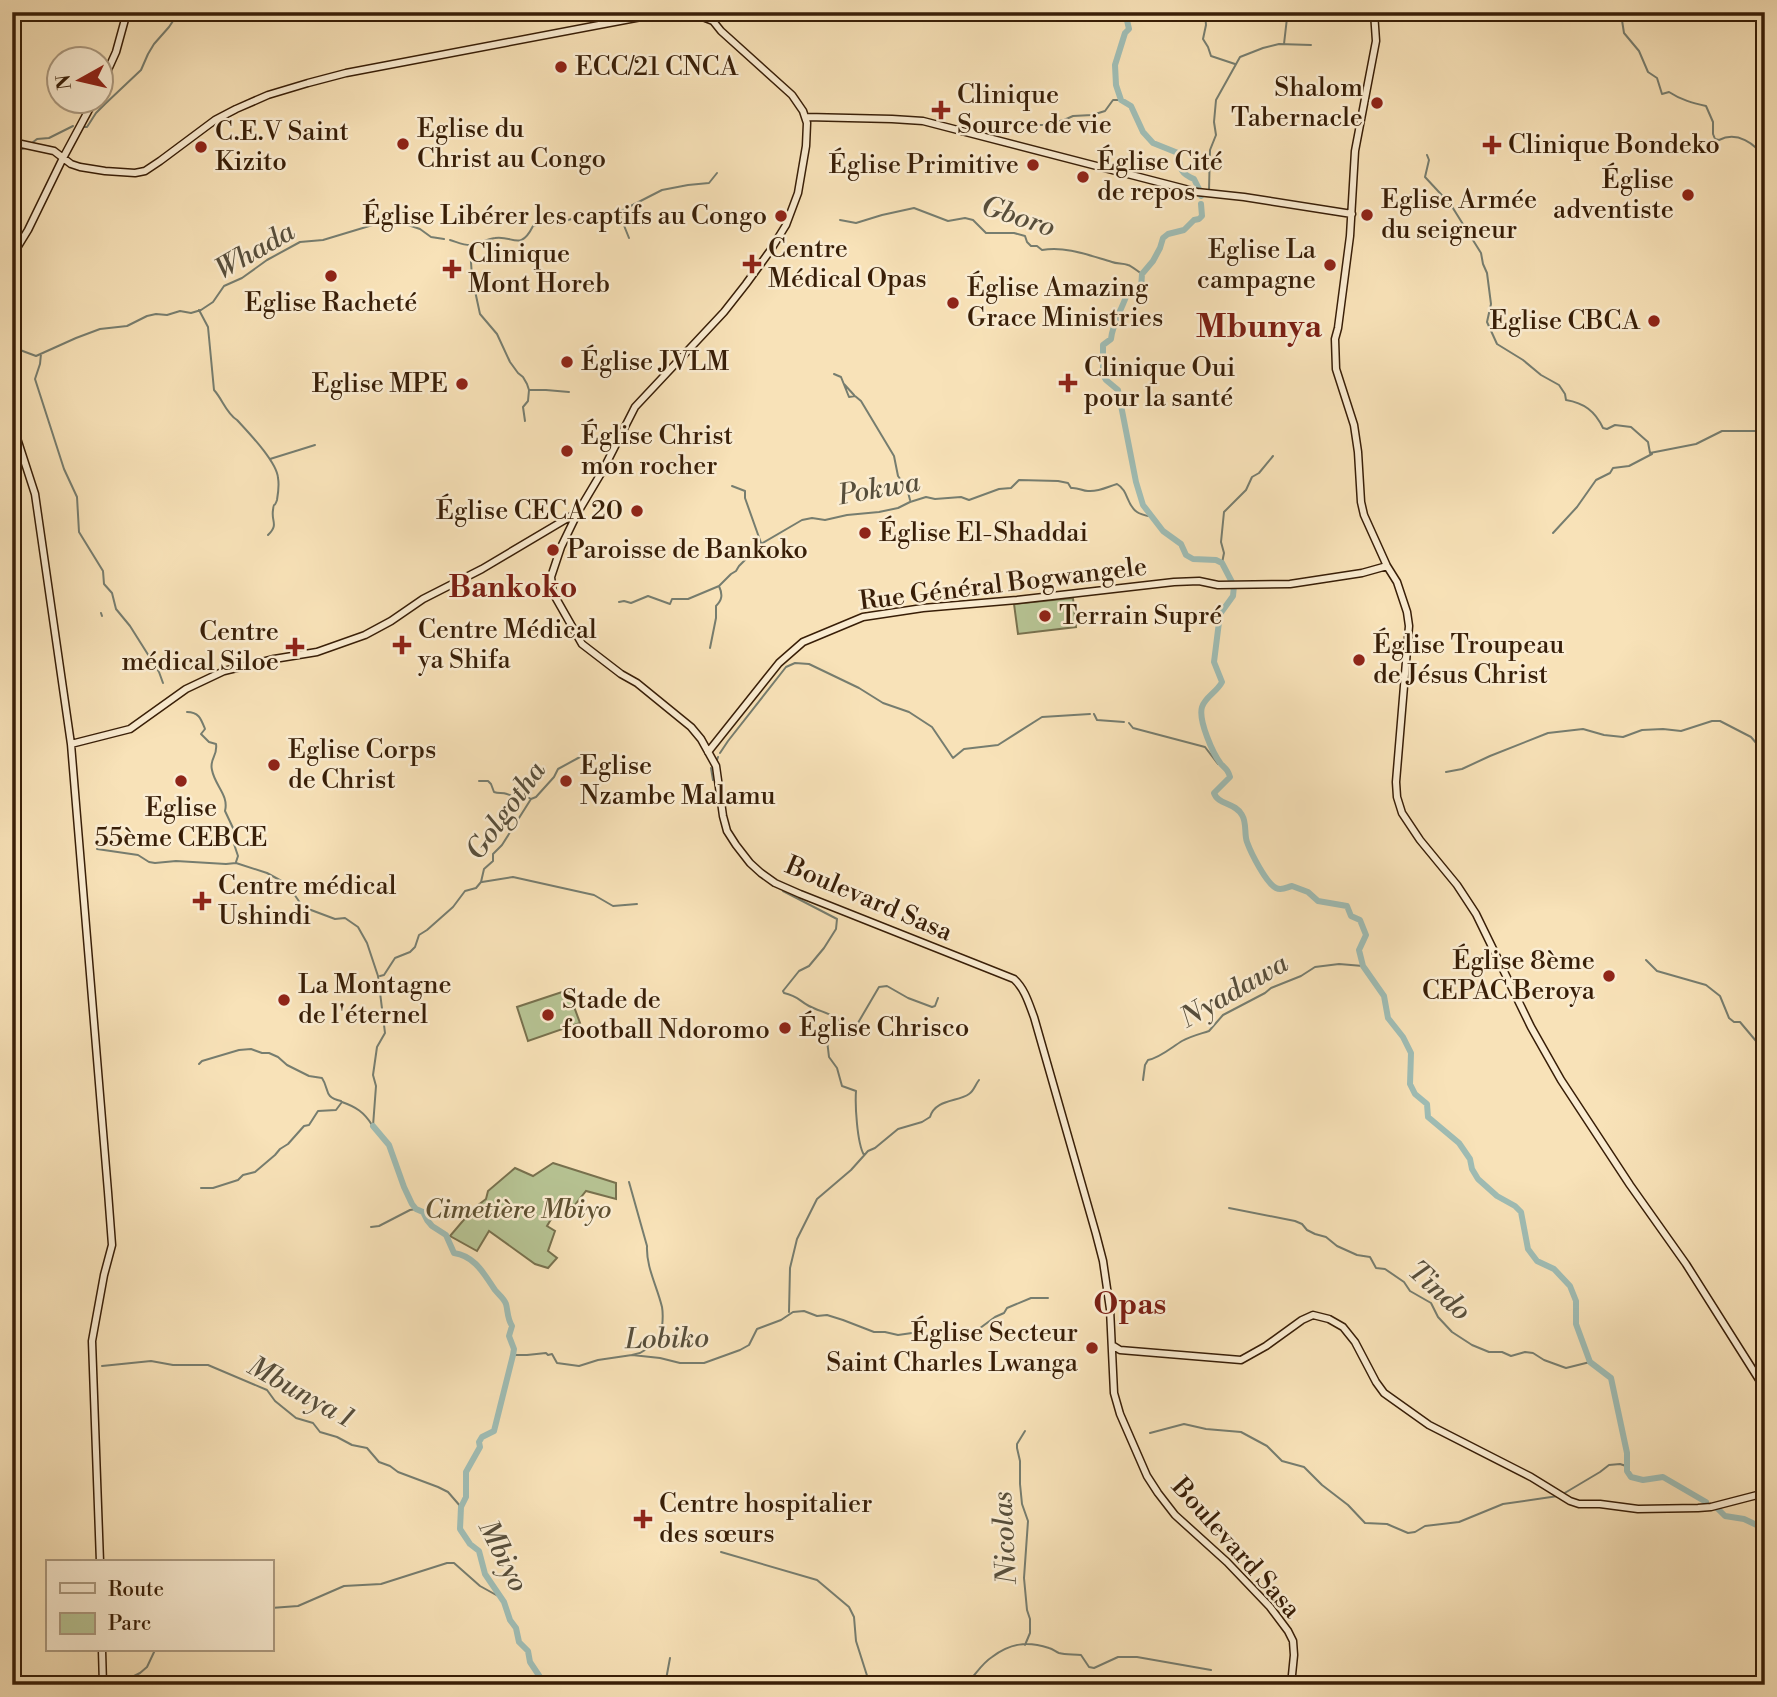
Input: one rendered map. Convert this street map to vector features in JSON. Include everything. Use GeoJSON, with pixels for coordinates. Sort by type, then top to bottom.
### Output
{"type":"FeatureCollection","features":[{"type":"Feature","properties":{"kind":"street"},"geometry":{"type":"LineString","coordinates":[[116,52],[127,12]]}},
{"type":"Feature","properties":{"kind":"street"},"geometry":{"type":"LineString","coordinates":[[12,142],[54,151],[71,164],[97,170],[135,173],[145,171],[215,120],[236,108],[286,89],[345,73],[621,22],[652,12]]}},
{"type":"Feature","properties":{"kind":"street"},"geometry":{"type":"LineString","coordinates":[[691,12],[713,21]]}},
{"type":"Feature","properties":{"kind":"street"},"geometry":{"type":"LineString","coordinates":[[709,12],[727,37],[792,94],[806,117],[923,121],[1201,193],[1352,214]]}},
{"type":"Feature","properties":{"kind":"street"},"geometry":{"type":"LineString","coordinates":[[1374,12],[1376,41],[1355,150],[1350,236],[1335,339],[1336,369],[1354,425],[1364,515],[1397,582],[1407,612],[1409,626],[1396,782],[1402,813],[1476,914],[1531,1027],[1572,1097],[1686,1264],[1765,1389]]}},
{"type":"Feature","properties":{"kind":"street"},"geometry":{"type":"LineString","coordinates":[[12,256],[86,116]]}},
{"type":"Feature","properties":{"kind":"street","name":"Boulevard Sasa"},"geometry":{"type":"LineString","coordinates":[[806,117],[806,146],[798,193],[786,225],[724,312],[635,407],[561,547],[551,577],[553,593],[582,644],[637,683],[691,727],[701,740],[716,766],[727,831],[750,863],[775,883],[1019,983],[1034,1017],[1097,1237],[1108,1292],[1114,1393],[1124,1425],[1147,1476],[1175,1515],[1227,1562],[1270,1607],[1288,1631],[1293,1641],[1294,1655],[1291,1685]]}},
{"type":"Feature","properties":{"kind":"street"},"geometry":{"type":"LineString","coordinates":[[12,423],[35,494],[71,744],[112,1245],[92,1340],[100,1560]]}},
{"type":"Feature","properties":{"kind":"street"},"geometry":{"type":"LineString","coordinates":[[71,744],[130,729],[186,689],[224,671],[317,652],[365,635],[423,599],[482,569],[578,512]]}},
{"type":"Feature","properties":{"kind":"street","name":"Rue Général Bogwangele"},"geometry":{"type":"LineString","coordinates":[[708,752],[779,663],[803,642],[869,615],[1174,582],[1290,584],[1362,573],[1387,566]]}},
{"type":"Feature","properties":{"kind":"street"},"geometry":{"type":"LineString","coordinates":[[1112,1345],[1120,1350],[1241,1360],[1313,1315],[1329,1319],[1343,1327],[1355,1342],[1384,1393],[1429,1425],[1531,1477],[1570,1501],[1638,1509],[1698,1508],[1765,1493]]}},
{"type":"Feature","properties":{"kind":"street"},"geometry":{"type":"LineString","coordinates":[[102,1652],[103,1685]]}},
{"type":"Feature","properties":{"kind":"green space","name":"Terrain Supré"},"geometry":{"type":"Polygon","coordinates":[[[1073,598],[1076,627],[1018,634],[1014,604],[1073,598]]]}},
{"type":"Feature","properties":{"kind":"green space","name":"Stade de football Ndoromo"},"geometry":{"type":"Polygon","coordinates":[[[568,990],[580,1023],[528,1041],[517,1007],[568,990]]]}},
{"type":"Feature","properties":{"kind":"green space","name":"Cimetière Mbiyo"},"geometry":{"type":"Polygon","coordinates":[[[553,1163],[616,1183],[616,1199],[586,1191],[574,1206],[553,1216],[547,1226],[555,1231],[548,1251],[557,1258],[548,1268],[535,1264],[489,1231],[477,1251],[450,1236],[473,1209],[486,1199],[488,1191],[515,1168],[533,1176],[553,1163]]]}},
{"type":"Feature","properties":{"kind":"waterway"},"geometry":{"type":"LineString","coordinates":[[81,127],[87,127],[96,113],[141,70],[154,44],[179,12]]}},
{"type":"Feature","properties":{"kind":"waterway"},"geometry":{"type":"LineString","coordinates":[[1093,12],[1097,15],[1126,16],[1129,29],[1125,33],[1115,65],[1116,85],[1121,100],[1131,106],[1143,132],[1153,143],[1178,153],[1181,169],[1194,179],[1201,196]]}},
{"type":"Feature","properties":{"kind":"waterway"},"geometry":{"type":"LineString","coordinates":[[1205,12],[1203,39],[1211,56],[1235,64]]}},
{"type":"Feature","properties":{"kind":"waterway"},"geometry":{"type":"LineString","coordinates":[[1284,44],[1290,12]]}},
{"type":"Feature","properties":{"kind":"waterway"},"geometry":{"type":"LineString","coordinates":[[1621,14],[1624,33],[1639,51],[1648,72],[1657,78],[1662,94],[1669,92],[1706,106],[1713,122],[1715,139],[1732,137],[1745,140],[1765,159]]}},
{"type":"Feature","properties":{"kind":"waterway"},"geometry":{"type":"LineString","coordinates":[[1206,190],[1209,190],[1210,150],[1216,135],[1216,100],[1240,57],[1279,44],[1311,45]]}},
{"type":"Feature","properties":{"kind":"waterway"},"geometry":{"type":"LineString","coordinates":[[1007,123],[1043,125],[1073,116],[1105,111],[1113,100],[1121,100]]}},
{"type":"Feature","properties":{"kind":"waterway"},"geometry":{"type":"LineString","coordinates":[[32,143],[73,126]]}},
{"type":"Feature","properties":{"kind":"waterway"},"geometry":{"type":"LineString","coordinates":[[12,152],[25,148]]}},
{"type":"Feature","properties":{"kind":"waterway"},"geometry":{"type":"LineString","coordinates":[[1427,155],[1429,160],[1425,177],[1451,205],[1481,253],[1491,304],[1487,322],[1497,344],[1559,385],[1566,400],[1588,409],[1603,428],[1615,425],[1631,427],[1648,442],[1650,453],[1696,444],[1722,431],[1765,431]]}},
{"type":"Feature","properties":{"kind":"waterway","name":"Whada"},"geometry":{"type":"LineString","coordinates":[[450,240],[469,245],[495,238],[520,240],[533,226],[584,215],[619,212],[662,190],[709,183],[717,173]]}},
{"type":"Feature","properties":{"kind":"waterway"},"geometry":{"type":"LineString","coordinates":[[1201,204],[1202,216],[1199,219],[1194,220],[1184,230],[1163,238],[1153,261],[1142,274],[1141,289],[1134,293],[1128,291],[1111,339],[1103,345],[1103,375],[1118,390],[1143,505],[1163,531],[1181,544],[1186,555],[1193,559],[1216,560],[1222,563],[1234,586],[1233,596],[1220,614],[1214,662],[1222,682],[1208,697],[1201,713],[1210,745],[1230,777],[1214,793],[1219,800],[1242,815],[1249,847],[1272,885],[1280,889],[1292,886],[1308,892],[1318,901],[1347,906],[1351,916],[1360,920],[1366,935],[1359,950],[1363,966],[1384,996],[1388,1018],[1403,1037],[1411,1053],[1410,1084],[1415,1094],[1427,1104],[1428,1117],[1459,1143],[1470,1159],[1478,1179],[1521,1212],[1528,1249],[1537,1261],[1554,1269],[1570,1286],[1576,1301],[1576,1324],[1590,1362],[1611,1378],[1627,1453],[1627,1471],[1631,1477],[1643,1480],[1663,1477],[1706,1502]]}},
{"type":"Feature","properties":{"kind":"waterway","name":"Gboro"},"geometry":{"type":"LineString","coordinates":[[840,220],[856,223],[914,208],[948,221],[965,218],[973,220],[986,233],[1014,233],[1025,236],[1031,246],[1042,250],[1077,252],[1128,265],[1142,274]]}},
{"type":"Feature","properties":{"kind":"waterway"},"geometry":{"type":"LineString","coordinates":[[619,213],[629,238]]}},
{"type":"Feature","properties":{"kind":"waterway","name":"Whada"},"geometry":{"type":"LineString","coordinates":[[12,347],[36,356],[100,329],[127,326],[156,314],[167,315],[180,311],[191,313],[201,310],[213,302],[224,286],[300,242],[323,240],[376,224],[391,223],[408,225],[431,237],[444,239]]}},
{"type":"Feature","properties":{"kind":"waterway"},"geometry":{"type":"LineString","coordinates":[[470,247],[472,277],[480,314],[497,334],[510,362],[523,377],[529,390],[528,401],[523,407],[525,421]]}},
{"type":"Feature","properties":{"kind":"waterway"},"geometry":{"type":"LineString","coordinates":[[199,310],[208,327],[214,390],[230,414],[261,447],[276,471],[278,489],[273,510],[274,525],[268,535]]}},
{"type":"Feature","properties":{"kind":"waterway"},"geometry":{"type":"LineString","coordinates":[[41,354],[35,379],[64,469],[77,497],[79,532],[103,571],[104,584],[112,593],[116,609],[130,626],[163,683]]}},
{"type":"Feature","properties":{"kind":"waterway"},"geometry":{"type":"LineString","coordinates":[[834,374],[841,377],[849,397],[855,396],[861,401],[894,456],[898,476],[907,488],[910,500]]}},
{"type":"Feature","properties":{"kind":"waterway"},"geometry":{"type":"LineString","coordinates":[[844,384],[854,395]]}},
{"type":"Feature","properties":{"kind":"waterway"},"geometry":{"type":"LineString","coordinates":[[529,390],[569,392]]}},
{"type":"Feature","properties":{"kind":"waterway"},"geometry":{"type":"LineString","coordinates":[[270,459],[315,445]]}},
{"type":"Feature","properties":{"kind":"waterway"},"geometry":{"type":"LineString","coordinates":[[1553,533],[1577,507],[1596,480],[1610,473],[1613,468],[1629,466],[1652,454]]}},
{"type":"Feature","properties":{"kind":"waterway"},"geometry":{"type":"LineString","coordinates":[[1222,563],[1224,512],[1273,456]]}},
{"type":"Feature","properties":{"kind":"waterway","name":"Pokwa"},"geometry":{"type":"LineString","coordinates":[[619,602],[631,603],[648,596],[670,604],[672,599],[688,599],[719,586],[761,544],[802,520],[825,520],[879,512],[926,497],[961,497],[969,500],[999,489],[1011,488],[1019,480],[1058,481],[1068,483],[1071,488],[1088,491],[1117,484],[1124,490],[1133,509],[1153,517]]}},
{"type":"Feature","properties":{"kind":"waterway"},"geometry":{"type":"LineString","coordinates":[[732,486],[745,491],[761,543]]}},
{"type":"Feature","properties":{"kind":"waterway"},"geometry":{"type":"LineString","coordinates":[[710,648],[716,606],[721,597],[719,586]]}},
{"type":"Feature","properties":{"kind":"waterway"},"geometry":{"type":"LineString","coordinates":[[720,753],[786,667],[795,663],[809,664],[883,703],[909,712],[932,727],[953,758],[964,749],[998,745],[1042,717],[1090,714]]}},
{"type":"Feature","properties":{"kind":"waterway"},"geometry":{"type":"LineString","coordinates":[[187,712],[199,717],[205,729],[201,734],[209,742],[216,744],[212,770],[233,828],[238,856],[236,862]]}},
{"type":"Feature","properties":{"kind":"waterway"},"geometry":{"type":"LineString","coordinates":[[1094,714],[1097,720],[1124,722]]}},
{"type":"Feature","properties":{"kind":"waterway"},"geometry":{"type":"LineString","coordinates":[[1446,772],[1462,769],[1548,733],[1583,729],[1623,737],[1642,730],[1681,731],[1720,721],[1765,747]]}},
{"type":"Feature","properties":{"kind":"waterway"},"geometry":{"type":"LineString","coordinates":[[1129,723],[1133,728],[1205,747],[1218,764],[1222,764]]}},
{"type":"Feature","properties":{"kind":"waterway","name":"Golgotha"},"geometry":{"type":"LineString","coordinates":[[380,976],[384,975],[395,958],[410,952],[419,935],[453,907],[465,891],[476,888],[481,882],[484,869],[493,861],[493,854],[502,845],[531,799],[536,797],[558,769],[580,757]]}},
{"type":"Feature","properties":{"kind":"waterway"},"geometry":{"type":"LineString","coordinates":[[711,768],[713,780]]}},
{"type":"Feature","properties":{"kind":"waterway"},"geometry":{"type":"LineString","coordinates":[[479,781],[488,781],[494,792],[524,795],[531,799]]}},
{"type":"Feature","properties":{"kind":"waterway"},"geometry":{"type":"LineString","coordinates":[[97,849],[138,855],[155,863],[236,863],[267,873],[287,884],[303,907],[335,919],[345,918],[358,927],[367,943],[378,976],[385,1033],[377,1047],[373,1075],[376,1086],[373,1126]]}},
{"type":"Feature","properties":{"kind":"waterway"},"geometry":{"type":"LineString","coordinates":[[482,882],[513,877],[594,895],[613,906],[637,904]]}},
{"type":"Feature","properties":{"kind":"waterway"},"geometry":{"type":"LineString","coordinates":[[783,891],[837,919],[836,929],[824,948],[809,966],[799,971],[784,993],[835,1017],[846,1029],[851,1030],[855,1028],[879,987],[887,986],[932,1007],[938,998]]}},
{"type":"Feature","properties":{"kind":"waterway"},"geometry":{"type":"LineString","coordinates":[[1646,960],[1657,971],[1706,985],[1720,996],[1729,1018],[1740,1022],[1756,1041],[1765,1046]]}},
{"type":"Feature","properties":{"kind":"waterway","name":"Nyadawa"},"geometry":{"type":"LineString","coordinates":[[1143,1080],[1148,1060],[1185,1039],[1209,1031],[1223,1015],[1271,988],[1315,967],[1339,964],[1363,966]]}},
{"type":"Feature","properties":{"kind":"waterway"},"geometry":{"type":"LineString","coordinates":[[834,1017],[826,1032],[829,1057],[837,1068],[842,1086],[856,1091],[858,1133],[864,1155]]}},
{"type":"Feature","properties":{"kind":"waterway"},"geometry":{"type":"LineString","coordinates":[[199,1064],[239,1050],[251,1049],[269,1053],[309,1076],[322,1078],[329,1095],[341,1101]]}},
{"type":"Feature","properties":{"kind":"waterway"},"geometry":{"type":"LineString","coordinates":[[789,1312],[790,1268],[797,1239],[817,1199],[851,1170],[868,1151],[898,1129],[930,1117],[942,1104],[969,1094],[979,1080]]}},
{"type":"Feature","properties":{"kind":"waterway"},"geometry":{"type":"LineString","coordinates":[[201,1188],[213,1188],[255,1172],[288,1144],[304,1126],[309,1125],[318,1111],[336,1110],[342,1102],[359,1111],[372,1125]]}},
{"type":"Feature","properties":{"kind":"waterway","name":"Mbiyo"},"geometry":{"type":"LineString","coordinates":[[373,1126],[389,1145],[412,1204],[423,1212],[432,1226],[446,1235],[454,1253],[468,1258],[478,1267],[506,1304],[512,1326],[509,1336],[514,1349],[513,1355],[494,1431],[482,1437],[480,1447],[466,1472],[466,1497],[461,1507],[460,1529],[470,1544],[479,1551],[485,1574],[504,1602],[516,1628],[519,1642],[528,1651],[541,1685]]}},
{"type":"Feature","properties":{"kind":"waterway"},"geometry":{"type":"LineString","coordinates":[[629,1182],[663,1315],[660,1341],[632,1355]]}},
{"type":"Feature","properties":{"kind":"waterway","name":"Tindo"},"geometry":{"type":"LineString","coordinates":[[1229,1208],[1295,1221],[1307,1230],[1326,1237],[1337,1246],[1357,1255],[1370,1257],[1376,1268],[1385,1269],[1404,1282],[1410,1291],[1431,1303],[1438,1317],[1452,1332],[1472,1345],[1489,1352],[1502,1352],[1511,1356],[1533,1353],[1566,1368],[1590,1362]]}},
{"type":"Feature","properties":{"kind":"waterway"},"geometry":{"type":"LineString","coordinates":[[371,1227],[416,1209]]}},
{"type":"Feature","properties":{"kind":"waterway","name":"Lobiko"},"geometry":{"type":"LineString","coordinates":[[513,1355],[546,1353],[552,1354],[557,1363],[579,1366],[632,1355],[680,1363],[704,1363],[749,1345],[757,1329],[781,1320],[793,1312],[804,1311],[817,1316],[827,1315],[874,1332],[898,1335],[919,1332],[932,1338],[954,1341],[968,1337],[1004,1313],[1007,1308],[1031,1298],[1048,1298]]}},
{"type":"Feature","properties":{"kind":"waterway","name":"Mbunya 1"},"geometry":{"type":"LineString","coordinates":[[102,1366],[151,1361],[173,1365],[208,1365],[267,1390],[275,1401],[296,1418],[313,1423],[320,1432],[367,1448],[379,1462],[448,1492],[461,1507]]}},
{"type":"Feature","properties":{"kind":"waterway"},"geometry":{"type":"LineString","coordinates":[[1150,1433],[1184,1424],[1241,1432],[1267,1446],[1282,1461],[1304,1467],[1365,1523],[1387,1524],[1408,1533],[1425,1526],[1459,1522],[1503,1504],[1558,1496]]}},
{"type":"Feature","properties":{"kind":"waterway","name":"Nicolas"},"geometry":{"type":"LineString","coordinates":[[1025,1431],[1017,1444],[1022,1504],[1028,1521],[1024,1578],[1030,1633],[1025,1645]]}},
{"type":"Feature","properties":{"kind":"waterway"},"geometry":{"type":"LineString","coordinates":[[1563,1494],[1609,1465],[1626,1466]]}},
{"type":"Feature","properties":{"kind":"waterway"},"geometry":{"type":"LineString","coordinates":[[1717,1508],[1725,1516],[1744,1519],[1765,1529]]}},
{"type":"Feature","properties":{"kind":"waterway"},"geometry":{"type":"LineString","coordinates":[[721,1552],[817,1580],[849,1607],[854,1617],[856,1641],[870,1685]]}},
{"type":"Feature","properties":{"kind":"waterway"},"geometry":{"type":"LineString","coordinates":[[273,1608],[298,1606],[344,1586],[381,1584],[447,1563],[454,1563],[480,1586],[498,1596]]}},
{"type":"Feature","properties":{"kind":"waterway"},"geometry":{"type":"LineString","coordinates":[[965,1685],[999,1652],[1026,1644],[1050,1648],[1062,1654],[1081,1655],[1089,1667],[1094,1668],[1118,1657],[1137,1657],[1211,1670]]}},
{"type":"Feature","properties":{"kind":"waterway"},"geometry":{"type":"LineString","coordinates":[[128,1685],[130,1678],[147,1667],[154,1652]]}},
{"type":"Feature","properties":{"kind":"waterway"},"geometry":{"type":"LineString","coordinates":[[665,1685],[670,1658]]}},
{"type":"Feature","properties":{"kind":"place","name":"ECC/21 CNCA"},"geometry":{"type":"Point","coordinates":[561,67]}},
{"type":"Feature","properties":{"kind":"place","name":"Shalom Tabernacle"},"geometry":{"type":"Point","coordinates":[1377,103]}},
{"type":"Feature","properties":{"kind":"place","name":"Clinique Source de vie"},"geometry":{"type":"Point","coordinates":[941,110]}},
{"type":"Feature","properties":{"kind":"place","name":"Eglise du Christ au Congo"},"geometry":{"type":"Point","coordinates":[403,144]}},
{"type":"Feature","properties":{"kind":"place","name":"Clinique Bondeko"},"geometry":{"type":"Point","coordinates":[1492,145]}},
{"type":"Feature","properties":{"kind":"place","name":"C.E.V Saint Kizito"},"geometry":{"type":"Point","coordinates":[201,147]}},
{"type":"Feature","properties":{"kind":"place","name":"Église Primitive"},"geometry":{"type":"Point","coordinates":[1033,165]}},
{"type":"Feature","properties":{"kind":"place","name":"Église Cité de repos"},"geometry":{"type":"Point","coordinates":[1083,177]}},
{"type":"Feature","properties":{"kind":"place","name":"Église adventiste"},"geometry":{"type":"Point","coordinates":[1688,195]}},
{"type":"Feature","properties":{"kind":"place","name":"Eglise Armée du seigneur"},"geometry":{"type":"Point","coordinates":[1367,215]}},
{"type":"Feature","properties":{"kind":"place","name":"Église Libérer les captifs au Congo"},"geometry":{"type":"Point","coordinates":[781,216]}},
{"type":"Feature","properties":{"kind":"place","name":"Centre Médical Opas"},"geometry":{"type":"Point","coordinates":[752,264]}},
{"type":"Feature","properties":{"kind":"place","name":"Eglise La campagne"},"geometry":{"type":"Point","coordinates":[1330,265]}},
{"type":"Feature","properties":{"kind":"place","name":"Clinique Mont Horeb"},"geometry":{"type":"Point","coordinates":[452,269]}},
{"type":"Feature","properties":{"kind":"place","name":"Eglise Racheté"},"geometry":{"type":"Point","coordinates":[331,276]}},
{"type":"Feature","properties":{"kind":"place","name":"Église Amazing Grace Ministries"},"geometry":{"type":"Point","coordinates":[953,303]}},
{"type":"Feature","properties":{"kind":"place","name":"Eglise CBCA"},"geometry":{"type":"Point","coordinates":[1654,321]}},
{"type":"Feature","properties":{"kind":"place","name":"Église JVLM"},"geometry":{"type":"Point","coordinates":[567,362]}},
{"type":"Feature","properties":{"kind":"place","name":"Clinique Oui pour la santé"},"geometry":{"type":"Point","coordinates":[1068,383]}},
{"type":"Feature","properties":{"kind":"place","name":"Eglise MPE"},"geometry":{"type":"Point","coordinates":[462,384]}},
{"type":"Feature","properties":{"kind":"place","name":"Église Christ mon rocher"},"geometry":{"type":"Point","coordinates":[567,451]}},
{"type":"Feature","properties":{"kind":"place","name":"Église CECA 20"},"geometry":{"type":"Point","coordinates":[637,511]}},
{"type":"Feature","properties":{"kind":"place","name":"Église El-Shaddai"},"geometry":{"type":"Point","coordinates":[865,533]}},
{"type":"Feature","properties":{"kind":"place","name":"Paroisse de Bankoko"},"geometry":{"type":"Point","coordinates":[553,550]}},
{"type":"Feature","properties":{"kind":"place","name":"Terrain Supré"},"geometry":{"type":"Point","coordinates":[1045,616]}},
{"type":"Feature","properties":{"kind":"place","name":"Centre Médical ya Shifa"},"geometry":{"type":"Point","coordinates":[402,645]}},
{"type":"Feature","properties":{"kind":"place","name":"Centre médical Siloe"},"geometry":{"type":"Point","coordinates":[295,647]}},
{"type":"Feature","properties":{"kind":"place","name":"Église Troupeau de Jésus Christ"},"geometry":{"type":"Point","coordinates":[1359,660]}},
{"type":"Feature","properties":{"kind":"place","name":"Eglise Corps de Christ"},"geometry":{"type":"Point","coordinates":[274,765]}},
{"type":"Feature","properties":{"kind":"place","name":"Eglise 55ème CEBCE"},"geometry":{"type":"Point","coordinates":[181,781]}},
{"type":"Feature","properties":{"kind":"place","name":"Eglise Nzambe Malamu"},"geometry":{"type":"Point","coordinates":[566,781]}},
{"type":"Feature","properties":{"kind":"place","name":"Centre médical Ushindi"},"geometry":{"type":"Point","coordinates":[202,901]}},
{"type":"Feature","properties":{"kind":"place","name":"Église 8ème CEPAC Beroya"},"geometry":{"type":"Point","coordinates":[1609,976]}},
{"type":"Feature","properties":{"kind":"place","name":"La Montagne de l'éternel"},"geometry":{"type":"Point","coordinates":[284,1000]}},
{"type":"Feature","properties":{"kind":"place","name":"Stade de football Ndoromo"},"geometry":{"type":"Point","coordinates":[548,1015]}},
{"type":"Feature","properties":{"kind":"place","name":"Église Chrisco"},"geometry":{"type":"Point","coordinates":[785,1028]}},
{"type":"Feature","properties":{"kind":"place","name":"Église Secteur Saint Charles Lwanga"},"geometry":{"type":"Point","coordinates":[1092,1348]}},
{"type":"Feature","properties":{"kind":"place","name":"Centre hospitalier des sœurs"},"geometry":{"type":"Point","coordinates":[643,1519]}},
{"type":"Feature","properties":{"kind":"district","name":"Mbunya"},"geometry":{"type":"Point","coordinates":[1259,327]}},
{"type":"Feature","properties":{"kind":"district","name":"Bankoko"},"geometry":{"type":"Point","coordinates":[513,588]}},
{"type":"Feature","properties":{"kind":"district","name":"Opas"},"geometry":{"type":"Point","coordinates":[1130,1305]}}]}
